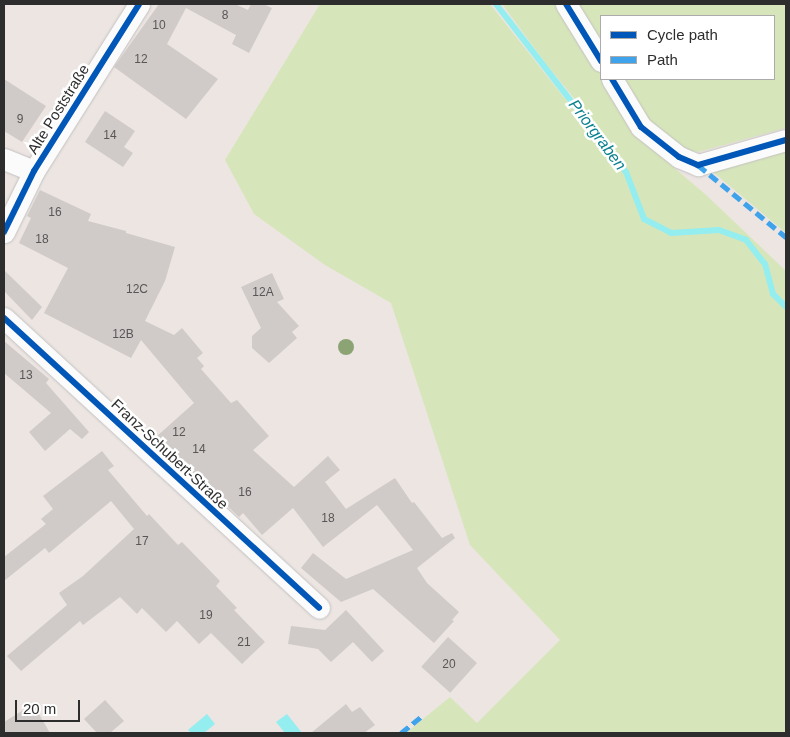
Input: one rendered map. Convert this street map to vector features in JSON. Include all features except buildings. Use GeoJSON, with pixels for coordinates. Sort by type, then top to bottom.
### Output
{"type":"FeatureCollection","features":[{"type":"Feature","properties":{"kind":"street","name":"Alte Poststraße"},"geometry":{"type":"LineString","coordinates":[[4,232],[34,171],[139,4]]}},
{"type":"Feature","properties":{"kind":"street"},"geometry":{"type":"LineString","coordinates":[[566,4],[600,59]]}},
{"type":"Feature","properties":{"kind":"street"},"geometry":{"type":"LineString","coordinates":[[613,80],[641,127],[679,157],[698,165],[786,140]]}},
{"type":"Feature","properties":{"kind":"street"},"geometry":{"type":"LineString","coordinates":[[4,159],[34,171]]}},
{"type":"Feature","properties":{"kind":"street","name":"Franz-Schubert-Straße"},"geometry":{"type":"LineString","coordinates":[[4,318],[319,608]]}},
{"type":"Feature","properties":{"kind":"green space"},"geometry":{"type":"Polygon","coordinates":[[[320,4],[490,4],[607,152],[614,147],[547,65],[502,4],[561,4],[582,34],[600,70],[600,80],[605,80],[631,131],[705,194],[786,271],[786,733],[406,733],[450,697],[477,723],[560,640],[470,545],[391,303],[325,265],[254,214],[225,160],[320,4]]]}},
{"type":"Feature","properties":{"kind":"green space"},"geometry":{"type":"Polygon","coordinates":[[[578,4],[786,4],[786,128],[698,152],[679,149],[648,123],[622,80],[775,80],[775,15],[600,15],[600,42],[578,4]]]}},
{"type":"Feature","properties":{"kind":"green space"},"geometry":{"type":"Polygon","coordinates":[[[786,150],[786,233],[713,172],[786,150]]]}},
{"type":"Feature","properties":{"kind":"water"},"geometry":{"type":"Polygon","coordinates":[[[207,714],[215,724],[204,733],[191,733],[188,730],[207,714]]]}},
{"type":"Feature","properties":{"kind":"water"},"geometry":{"type":"Polygon","coordinates":[[[287,714],[302,733],[285,733],[276,722],[287,714]]]}},
{"type":"Feature","properties":{"kind":"waterway","name":"Priorgraben"},"geometry":{"type":"LineString","coordinates":[[496,4],[626,172],[644,219],[671,233],[719,230],[746,240],[765,264],[773,294],[786,307]]}},
{"type":"Feature","properties":{"kind":"marked path"},"geometry":{"type":"LineString","coordinates":[[698,165],[786,237]]}},
{"type":"Feature","properties":{"kind":"marked path"},"geometry":{"type":"LineString","coordinates":[[401,733],[423,715]]}},
{"type":"Feature","properties":{"kind":"cycle path"},"geometry":{"type":"LineString","coordinates":[[4,232],[34,171],[139,4]]}},
{"type":"Feature","properties":{"kind":"cycle path"},"geometry":{"type":"LineString","coordinates":[[566,4],[600,59]]}},
{"type":"Feature","properties":{"kind":"cycle path"},"geometry":{"type":"LineString","coordinates":[[613,80],[641,127],[679,157],[698,165],[786,140]]}},
{"type":"Feature","properties":{"kind":"cycle path"},"geometry":{"type":"LineString","coordinates":[[4,318],[319,608]]}}]}
